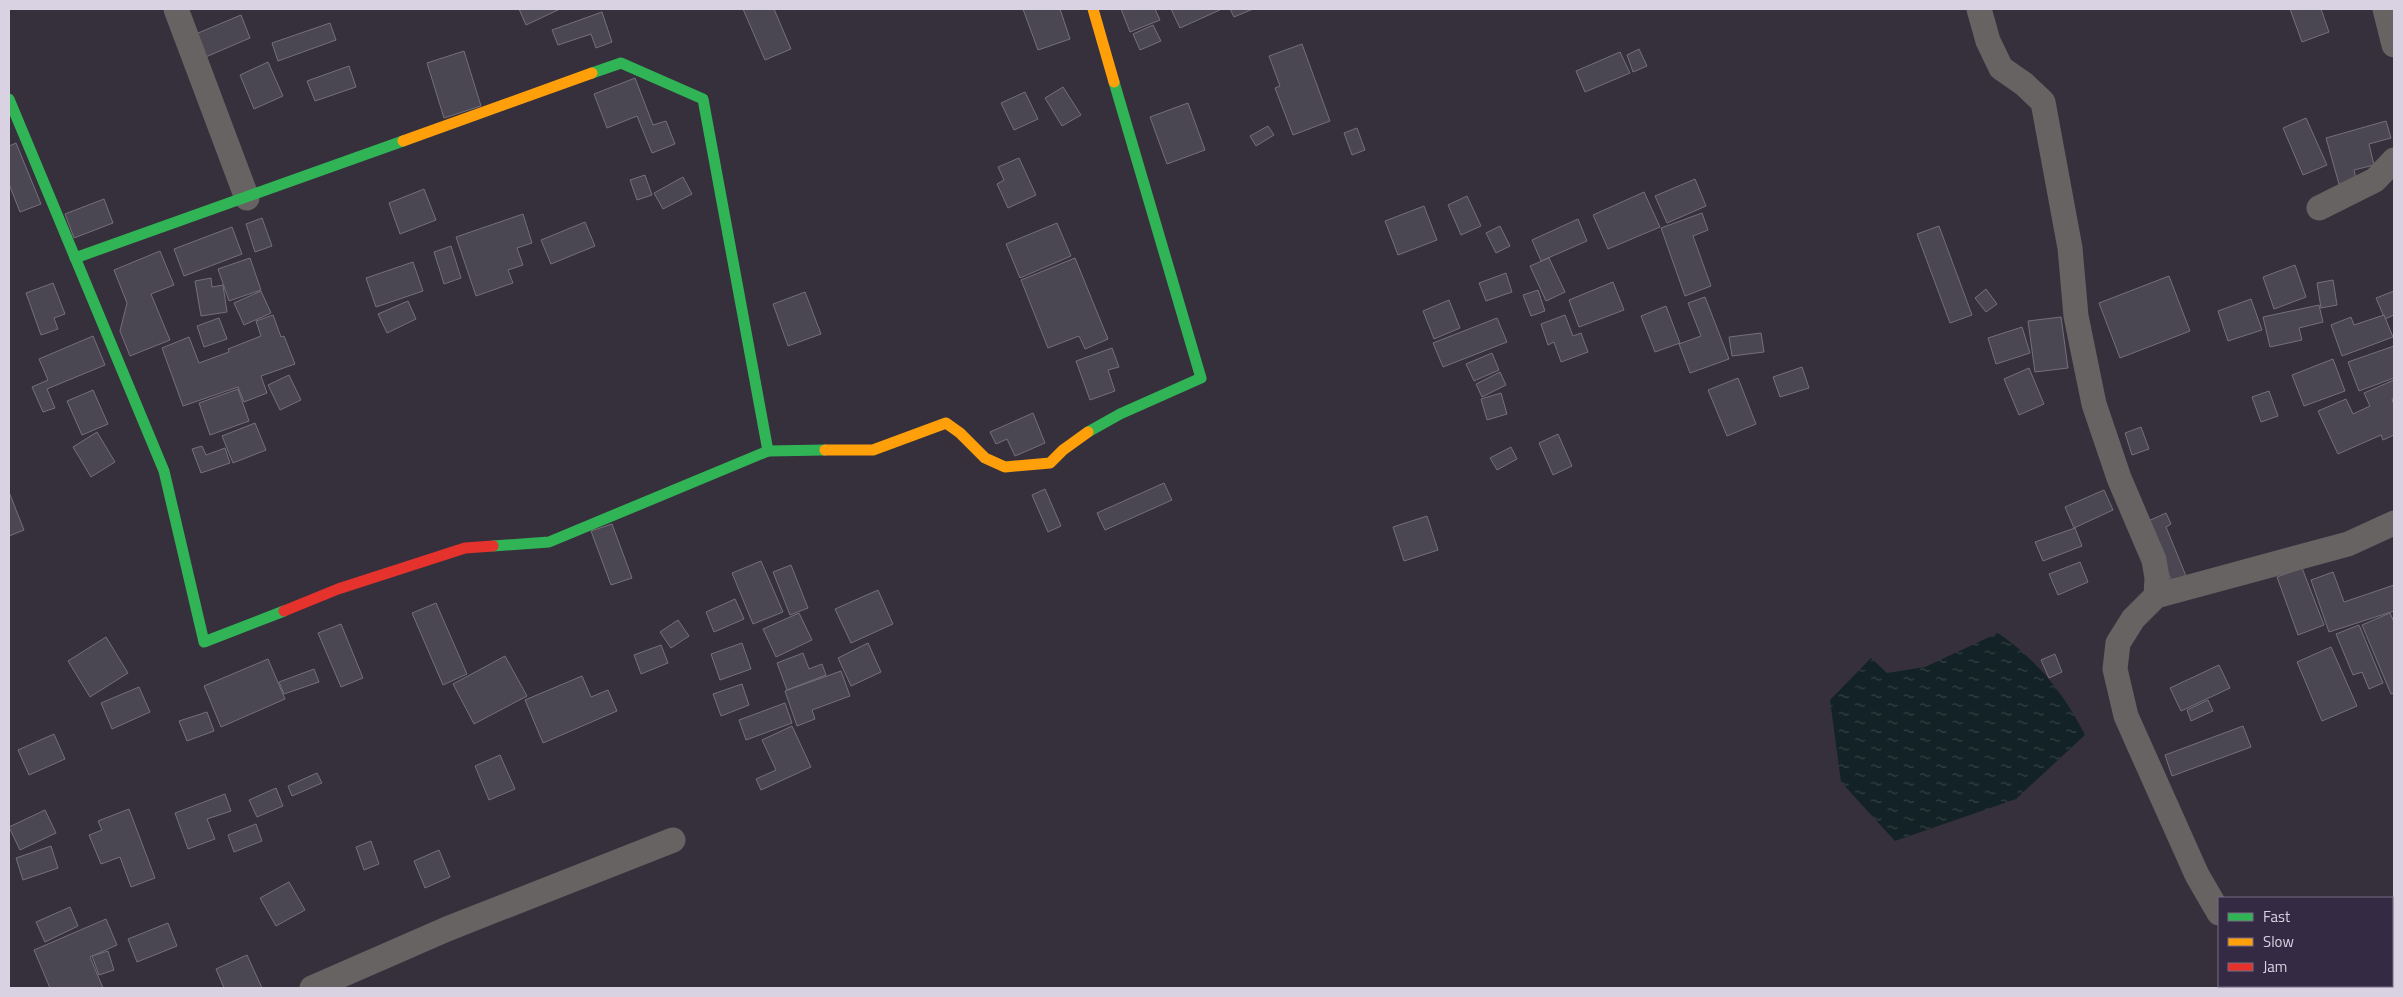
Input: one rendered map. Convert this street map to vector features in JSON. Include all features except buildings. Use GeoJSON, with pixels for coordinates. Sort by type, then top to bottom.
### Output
{"type":"FeatureCollection","features":[{"type":"Feature","properties":{"kind":"street"},"geometry":{"type":"LineString","coordinates":[[176,9],[247,198]]}},
{"type":"Feature","properties":{"kind":"street"},"geometry":{"type":"LineString","coordinates":[[9,99],[164,472],[204,642],[338,589],[465,548],[549,542],[768,451],[873,450],[946,423],[960,432],[979,453],[1000,466],[1050,463],[1060,450],[1102,425],[1201,378],[1092,9]]}},
{"type":"Feature","properties":{"kind":"street"},"geometry":{"type":"LineString","coordinates":[[1979,9],[1988,40],[2001,68],[2024,84],[2043,102],[2070,248],[2076,316],[2094,404],[2119,478],[2154,560],[2157,578],[2156,596]]}},
{"type":"Feature","properties":{"kind":"street"},"geometry":{"type":"LineString","coordinates":[[2385,9],[2394,45]]}},
{"type":"Feature","properties":{"kind":"street"},"geometry":{"type":"LineString","coordinates":[[75,258],[621,63],[703,99],[768,451]]}},
{"type":"Feature","properties":{"kind":"street"},"geometry":{"type":"LineString","coordinates":[[2318,208],[2375,180],[2394,160]]}},
{"type":"Feature","properties":{"kind":"street"},"geometry":{"type":"LineString","coordinates":[[2218,911],[2197,875],[2126,716],[2115,669],[2118,643],[2134,619],[2156,596],[2348,544],[2394,523]]}},
{"type":"Feature","properties":{"kind":"street"},"geometry":{"type":"LineString","coordinates":[[312,988],[447,929],[674,840]]}},
{"type":"Feature","properties":{"kind":"water"},"geometry":{"type":"Polygon","coordinates":[[[1998,633],[2025,654],[2048,678],[2059,691],[2085,735],[2016,799],[1895,841],[1841,782],[1830,700],[1871,658],[1887,673],[1925,667],[1998,633]]]}},
{"type":"Feature","properties":{"kind":"traffic: fast"},"geometry":{"type":"LineString","coordinates":[[592,73],[621,63],[703,99],[768,451]]}},
{"type":"Feature","properties":{"kind":"traffic: fast"},"geometry":{"type":"LineString","coordinates":[[1088,432],[1120,414],[1201,378],[1114,82]]}},
{"type":"Feature","properties":{"kind":"traffic: fast"},"geometry":{"type":"LineString","coordinates":[[9,99],[164,471],[204,642],[284,611]]}},
{"type":"Feature","properties":{"kind":"traffic: fast"},"geometry":{"type":"LineString","coordinates":[[75,258],[403,141]]}},
{"type":"Feature","properties":{"kind":"traffic: fast"},"geometry":{"type":"LineString","coordinates":[[493,546],[549,542],[768,451],[825,450]]}},
{"type":"Feature","properties":{"kind":"traffic: slow"},"geometry":{"type":"LineString","coordinates":[[1093,9],[1114,82]]}},
{"type":"Feature","properties":{"kind":"traffic: slow"},"geometry":{"type":"LineString","coordinates":[[403,141],[592,73]]}},
{"type":"Feature","properties":{"kind":"traffic: slow"},"geometry":{"type":"LineString","coordinates":[[825,450],[873,450],[946,423],[960,433],[985,458],[1005,467],[1050,463],[1063,450],[1088,432]]}},
{"type":"Feature","properties":{"kind":"traffic: jam"},"geometry":{"type":"LineString","coordinates":[[284,611],[338,589],[465,548],[493,546]]}}]}
